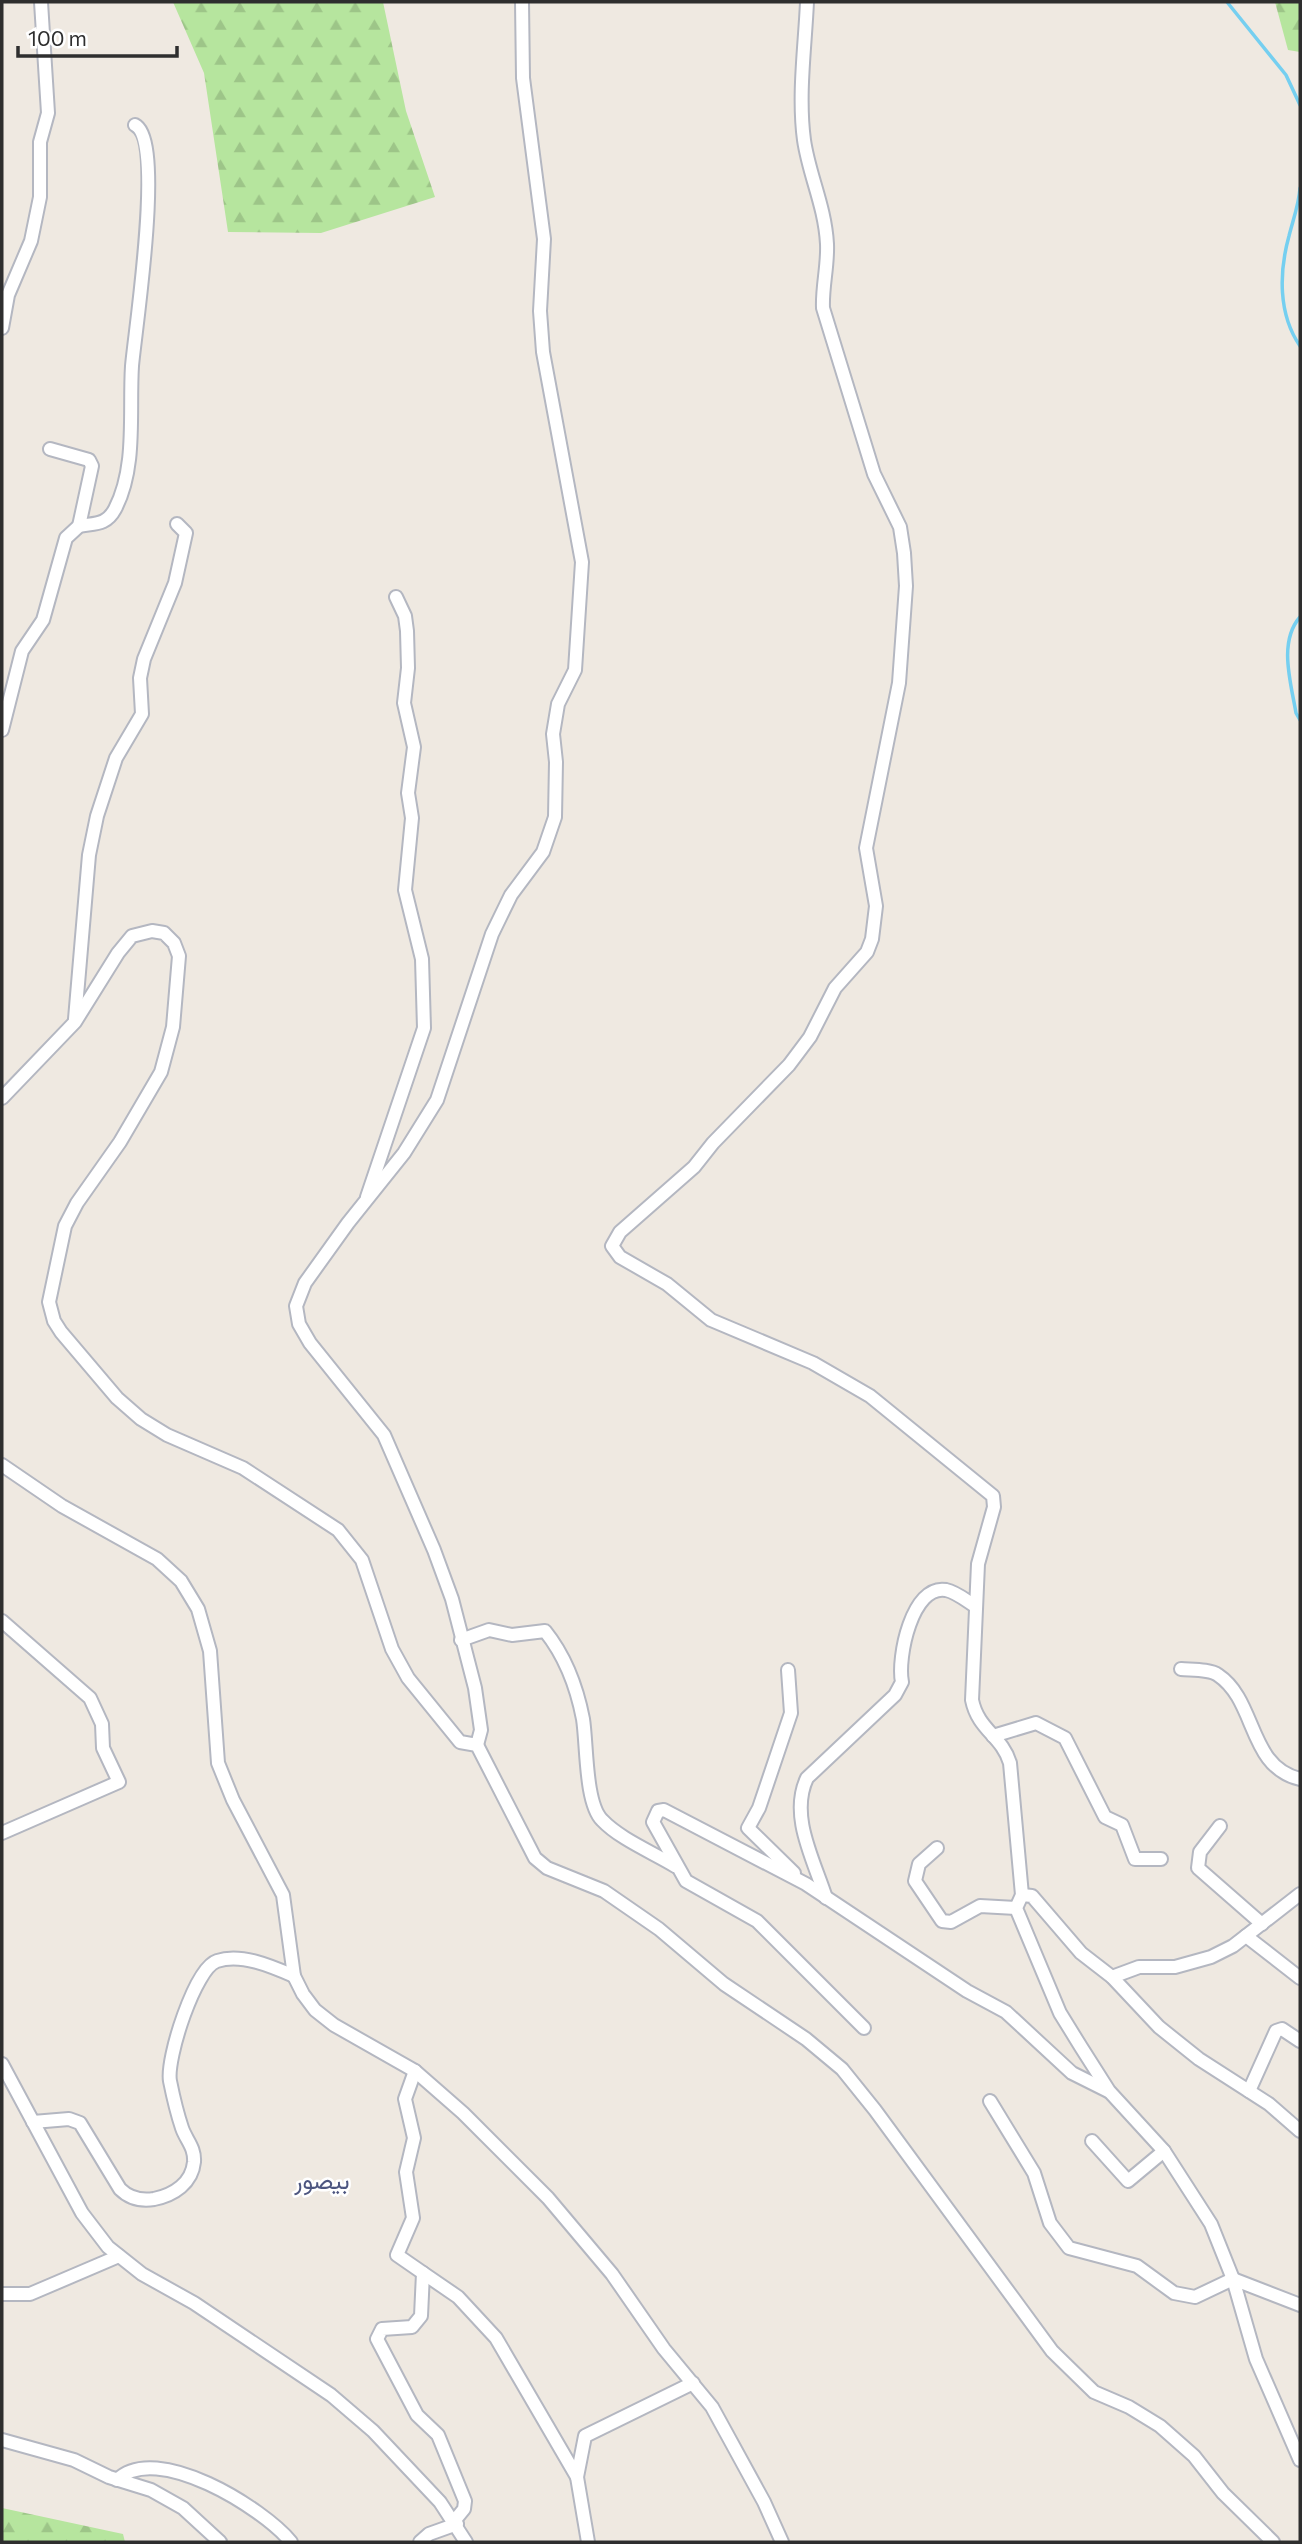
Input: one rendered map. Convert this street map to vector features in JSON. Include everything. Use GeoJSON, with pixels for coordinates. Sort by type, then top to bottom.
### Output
{"type":"FeatureCollection","features":[{"type":"Feature","properties":{"kind":"street"},"geometry":{"type":"LineString","coordinates":[[2,328],[8,295],[30,241],[40,197],[40,142],[48,113],[41,2]]}},
{"type":"Feature","properties":{"kind":"street"},"geometry":{"type":"LineString","coordinates":[[522,2],[523,78],[544,239],[540,311],[543,352],[582,562],[575,670],[558,704],[555,719],[555,817],[543,852],[511,895],[497,923],[436,1100],[404,1153],[305,1283],[296,1306],[299,1324],[310,1343],[384,1435],[448,1587],[477,1706],[481,1730],[477,1745],[535,1858],[547,1868],[604,1891],[659,1929],[724,1984],[806,2039],[842,2069],[1052,2351],[1094,2392],[1129,2407],[1169,2434],[1194,2456],[1223,2493],[1273,2542]]}},
{"type":"Feature","properties":{"kind":"street"},"geometry":{"type":"LineString","coordinates":[[807,2],[802,111],[805,144],[824,218],[827,247],[822,290],[823,308],[874,474],[900,527],[904,553],[906,586],[900,683],[866,848],[876,906],[874,931],[867,952],[835,988],[810,1037],[795,1059],[713,1143],[694,1167],[620,1232],[612,1246],[620,1257],[667,1284],[711,1320],[813,1363],[870,1396],[993,1496],[994,1507],[978,1564],[972,1700],[977,1718],[1005,1747],[1010,1763],[1022,1895],[1016,1908],[1060,2013],[1109,2091],[1164,2151],[1211,2224],[1233,2279],[1256,2359],[1300,2460]]}},
{"type":"Feature","properties":{"kind":"street"},"geometry":{"type":"LineString","coordinates":[[2,730],[22,651],[43,620],[66,538],[72,529],[79,526],[102,524],[115,509],[125,480],[131,435],[132,364],[143,289],[148,181],[146,138],[141,128],[135,125]]}},
{"type":"Feature","properties":{"kind":"street"},"geometry":{"type":"LineString","coordinates":[[50,449],[89,460],[92,466],[79,526]]}},
{"type":"Feature","properties":{"kind":"street"},"geometry":{"type":"LineString","coordinates":[[75,1022],[89,855],[97,816],[116,758],[142,713],[140,678],[144,659],[183,553],[186,533],[177,524]]}},
{"type":"Feature","properties":{"kind":"street"},"geometry":{"type":"LineString","coordinates":[[366,1200],[374,1168],[424,1028],[422,959],[405,890],[412,818],[408,793],[414,747],[404,703],[408,668],[406,624],[396,597]]}},
{"type":"Feature","properties":{"kind":"street"},"geometry":{"type":"LineString","coordinates":[[2,1098],[75,1022],[118,953],[132,936],[152,931],[164,933],[174,943],[179,956],[173,1027],[162,1072],[120,1142],[77,1203],[65,1226],[50,1289],[49,1302],[54,1321],[117,1398],[141,1419],[167,1435],[243,1468],[338,1530],[362,1560],[392,1649],[408,1678],[460,1742],[477,1745]]}},
{"type":"Feature","properties":{"kind":"street"},"geometry":{"type":"LineString","coordinates":[[2,1465],[62,1506],[157,1559],[175,1573],[193,1599],[211,1651],[218,1763],[236,1806],[283,1895],[294,1976],[308,2002],[324,2018],[415,2071],[463,2113],[548,2198],[587,2243],[726,2430],[782,2542]]}},
{"type":"Feature","properties":{"kind":"street"},"geometry":{"type":"LineString","coordinates":[[826,1898],[799,1808],[800,1792],[807,1778],[895,1695],[902,1682],[899,1667],[919,1601],[931,1592],[947,1590],[975,1606]]}},
{"type":"Feature","properties":{"kind":"street"},"geometry":{"type":"LineString","coordinates":[[2,1621],[90,1698],[102,1724],[103,1748],[119,1782],[2,1833]]}},
{"type":"Feature","properties":{"kind":"street"},"geometry":{"type":"LineString","coordinates":[[461,1640],[489,1630],[512,1635],[545,1630],[559,1648],[575,1687],[583,1719],[596,1813],[611,1826],[675,1866]]}},
{"type":"Feature","properties":{"kind":"street"},"geometry":{"type":"LineString","coordinates":[[1181,1669],[1217,1673],[1240,1696],[1252,1730],[1266,1757],[1290,1776],[1300,1779]]}},
{"type":"Feature","properties":{"kind":"street"},"geometry":{"type":"LineString","coordinates":[[788,1670],[791,1713],[759,1808],[748,1828],[806,1885]]}},
{"type":"Feature","properties":{"kind":"street"},"geometry":{"type":"LineString","coordinates":[[993,1736],[1036,1723],[1065,1738],[1105,1817],[1122,1825],[1135,1859],[1161,1859]]}},
{"type":"Feature","properties":{"kind":"street"},"geometry":{"type":"LineString","coordinates":[[864,2028],[757,1921],[693,1886],[675,1866],[653,1822],[658,1811],[664,1810],[806,1885],[967,1990],[1006,2012],[1072,2073],[1109,2091]]}},
{"type":"Feature","properties":{"kind":"street"},"geometry":{"type":"LineString","coordinates":[[1220,1826],[1200,1852],[1198,1868],[1262,1923]]}},
{"type":"Feature","properties":{"kind":"street"},"geometry":{"type":"LineString","coordinates":[[936,1849],[919,1864],[915,1881],[942,1920],[951,1922],[980,1906],[1016,1908]]}},
{"type":"Feature","properties":{"kind":"street"},"geometry":{"type":"LineString","coordinates":[[1022,1895],[1032,1896],[1081,1953],[1112,1977],[1183,2047],[1249,2091],[1300,2131]]}},
{"type":"Feature","properties":{"kind":"street"},"geometry":{"type":"LineString","coordinates":[[1112,1977],[1139,1967],[1175,1968],[1234,1947],[1262,1923],[1297,1902]]}},
{"type":"Feature","properties":{"kind":"street"},"geometry":{"type":"LineString","coordinates":[[1246,1936],[1300,1979]]}},
{"type":"Feature","properties":{"kind":"street"},"geometry":{"type":"LineString","coordinates":[[33,2122],[69,2119],[80,2123],[120,2189],[130,2197],[151,2199],[176,2191],[189,2179],[194,2155],[180,2122],[169,2065],[182,2022],[204,1971],[217,1961],[245,1960],[294,1976]]}},
{"type":"Feature","properties":{"kind":"street"},"geometry":{"type":"LineString","coordinates":[[1249,2091],[1276,2031],[1282,2029],[1300,2041]]}},
{"type":"Feature","properties":{"kind":"street"},"geometry":{"type":"LineString","coordinates":[[2,2064],[90,2224],[119,2256],[331,2395],[373,2431],[456,2522],[466,2542]]}},
{"type":"Feature","properties":{"kind":"street"},"geometry":{"type":"LineString","coordinates":[[415,2071],[405,2099],[414,2138],[406,2172],[413,2218],[397,2255],[458,2297],[496,2338],[577,2477]]}},
{"type":"Feature","properties":{"kind":"street"},"geometry":{"type":"LineString","coordinates":[[990,2101],[1034,2174],[1050,2223],[1069,2248],[1137,2266],[1174,2293],[1195,2297],[1233,2279],[1300,2305]]}},
{"type":"Feature","properties":{"kind":"street"},"geometry":{"type":"LineString","coordinates":[[1092,2141],[1128,2181],[1164,2151]]}},
{"type":"Feature","properties":{"kind":"street"},"geometry":{"type":"LineString","coordinates":[[2,2294],[30,2294],[119,2256]]}},
{"type":"Feature","properties":{"kind":"street"},"geometry":{"type":"LineString","coordinates":[[419,2542],[429,2534],[456,2522],[464,2509],[465,2501],[438,2435],[417,2415],[377,2339],[382,2329],[412,2327],[419,2321],[423,2273]]}},
{"type":"Feature","properties":{"kind":"street"},"geometry":{"type":"LineString","coordinates":[[587,2542],[577,2477],[582,2444],[587,2434],[693,2383]]}},
{"type":"Feature","properties":{"kind":"street"},"geometry":{"type":"LineString","coordinates":[[2,2440],[74,2460],[170,2500],[196,2518],[220,2542]]}},
{"type":"Feature","properties":{"kind":"street"},"geometry":{"type":"LineString","coordinates":[[117,2480],[135,2468],[177,2473],[206,2482],[258,2512],[291,2542]]}},
{"type":"Feature","properties":{"kind":"green space"},"geometry":{"type":"Polygon","coordinates":[[[173,2],[383,2],[406,111],[435,197],[321,233],[228,232],[204,73],[173,2]]]}},
{"type":"Feature","properties":{"kind":"green space"},"geometry":{"type":"Polygon","coordinates":[[[1275,2],[1300,2],[1300,52],[1288,50],[1275,2]]]}},
{"type":"Feature","properties":{"kind":"green space"},"geometry":{"type":"Polygon","coordinates":[[[2,2508],[123,2534],[125,2542],[2,2542],[2,2508]]]}},
{"type":"Feature","properties":{"kind":"waterway"},"geometry":{"type":"LineString","coordinates":[[1227,2],[1286,75],[1300,105]]}},
{"type":"Feature","properties":{"kind":"waterway"},"geometry":{"type":"LineString","coordinates":[[1300,188],[1282,278],[1284,307],[1300,346]]}},
{"type":"Feature","properties":{"kind":"waterway"},"geometry":{"type":"LineString","coordinates":[[1300,617],[1293,627],[1288,650],[1291,689],[1300,720]]}},
{"type":"Feature","properties":{"kind":"district","name":"بيصور"},"geometry":{"type":"Point","coordinates":[322,2181]}}]}
